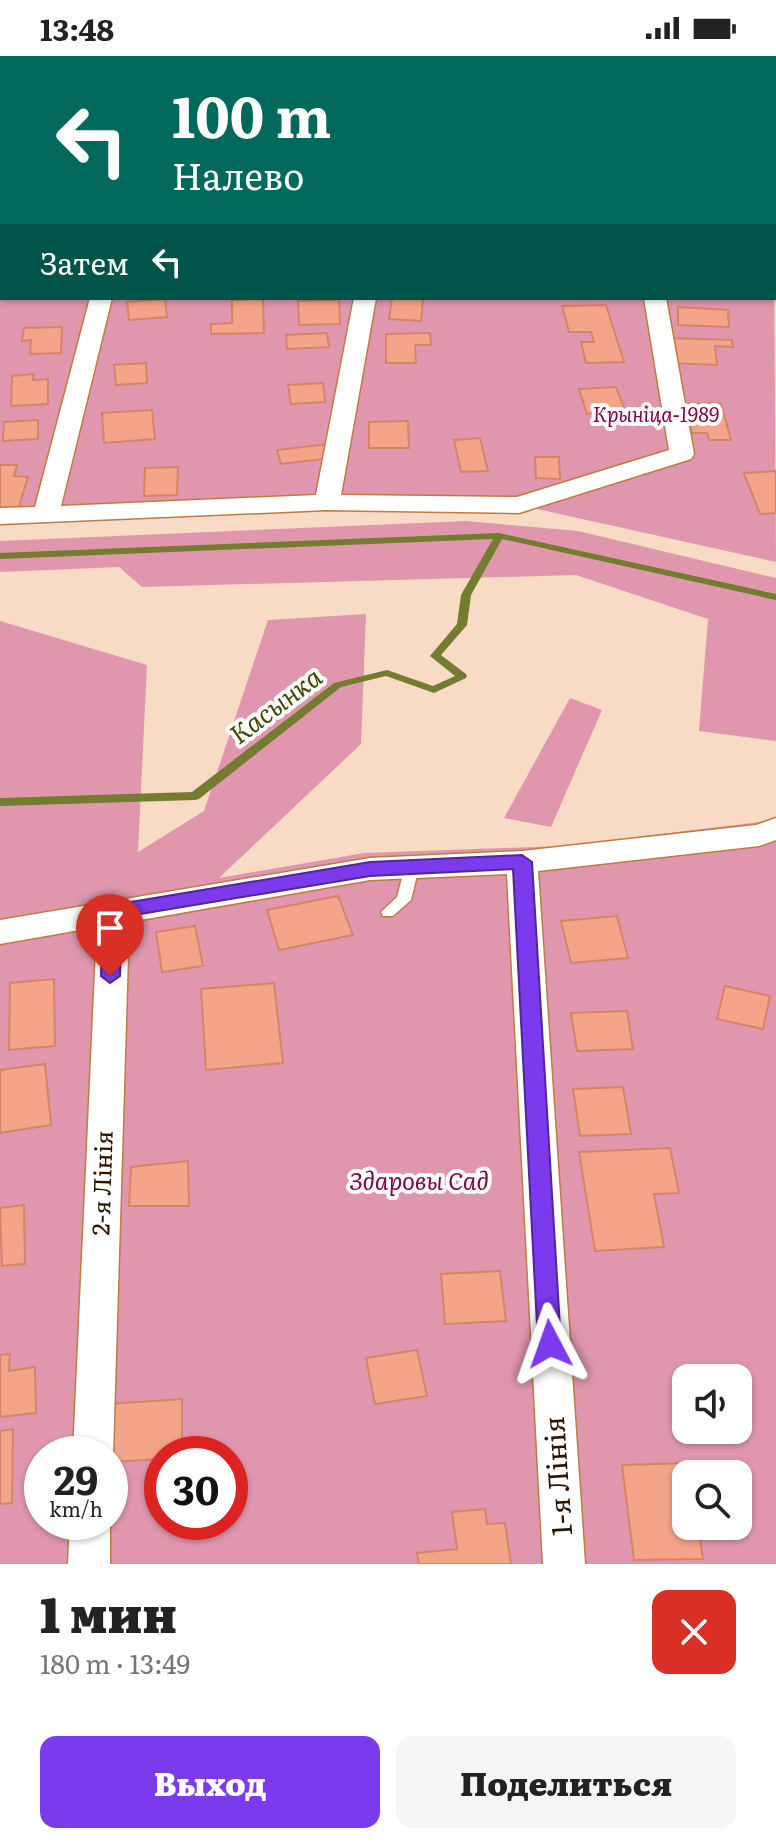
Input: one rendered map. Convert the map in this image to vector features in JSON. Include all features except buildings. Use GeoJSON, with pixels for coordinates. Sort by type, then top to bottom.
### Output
{"type":"FeatureCollection","features":[{"type":"Feature","properties":{"kind":"street"},"geometry":{"type":"LineString","coordinates":[[46,514],[100,300]]}},
{"type":"Feature","properties":{"kind":"street"},"geometry":{"type":"LineString","coordinates":[[327,502],[365,300]]}},
{"type":"Feature","properties":{"kind":"street"},"geometry":{"type":"LineString","coordinates":[[0,516],[327,502],[519,505],[682,454],[655,300]]}},
{"type":"Feature","properties":{"kind":"street"},"geometry":{"type":"LineString","coordinates":[[0,932],[370,869],[522,862],[759,835],[776,829]]}},
{"type":"Feature","properties":{"kind":"street","name":"1-я Лінія"},"geometry":{"type":"LineString","coordinates":[[522,862],[533,1093],[564,1564]]}},
{"type":"Feature","properties":{"kind":"street","name":"2-я Лінія"},"geometry":{"type":"LineString","coordinates":[[94,1436],[113,912]]}},
{"type":"Feature","properties":{"kind":"street"},"geometry":{"type":"LineString","coordinates":[[89,1564],[90,1540]]}},
{"type":"Feature","properties":{"kind":"lane"},"geometry":{"type":"LineString","coordinates":[[388,912],[404,900],[412,867]]}},
{"type":"Feature","properties":{"kind":"green space","name":"Крыніца-1989"},"geometry":{"type":"Polygon","coordinates":[[[0,300],[774,300],[776,562],[519,505],[0,516],[0,300]]]}},
{"type":"Feature","properties":{"kind":"green space"},"geometry":{"type":"Polygon","coordinates":[[[466,521],[578,531],[776,578],[776,741],[699,731],[708,619],[576,575],[142,587],[119,567],[0,572],[0,541],[466,521]]]}},
{"type":"Feature","properties":{"kind":"green space","name":"Здаровы Сад"},"geometry":{"type":"Polygon","coordinates":[[[366,614],[361,744],[219,878],[364,853],[561,846],[776,820],[776,1564],[0,1564],[0,621],[147,665],[138,852],[204,811],[268,620],[366,614]]]}},
{"type":"Feature","properties":{"kind":"green space"},"geometry":{"type":"Polygon","coordinates":[[[570,698],[602,710],[551,827],[504,818],[570,698]]]}},
{"type":"Feature","properties":{"kind":"waterway"},"geometry":{"type":"LineString","coordinates":[[0,556],[499,536]]}},
{"type":"Feature","properties":{"kind":"waterway","name":"Касынка"},"geometry":{"type":"LineString","coordinates":[[0,802],[195,796],[338,685],[387,673],[434,690],[462,676],[435,656],[462,625],[466,595],[499,536]]}},
{"type":"Feature","properties":{"kind":"waterway","name":"Касынка"},"geometry":{"type":"LineString","coordinates":[[499,536],[776,597]]}},
{"type":"Feature","properties":{"kind":"route"},"geometry":{"type":"LineString","coordinates":[[110,976],[113,912],[370,869],[522,862],[533,1093],[550,1344]]}}]}
